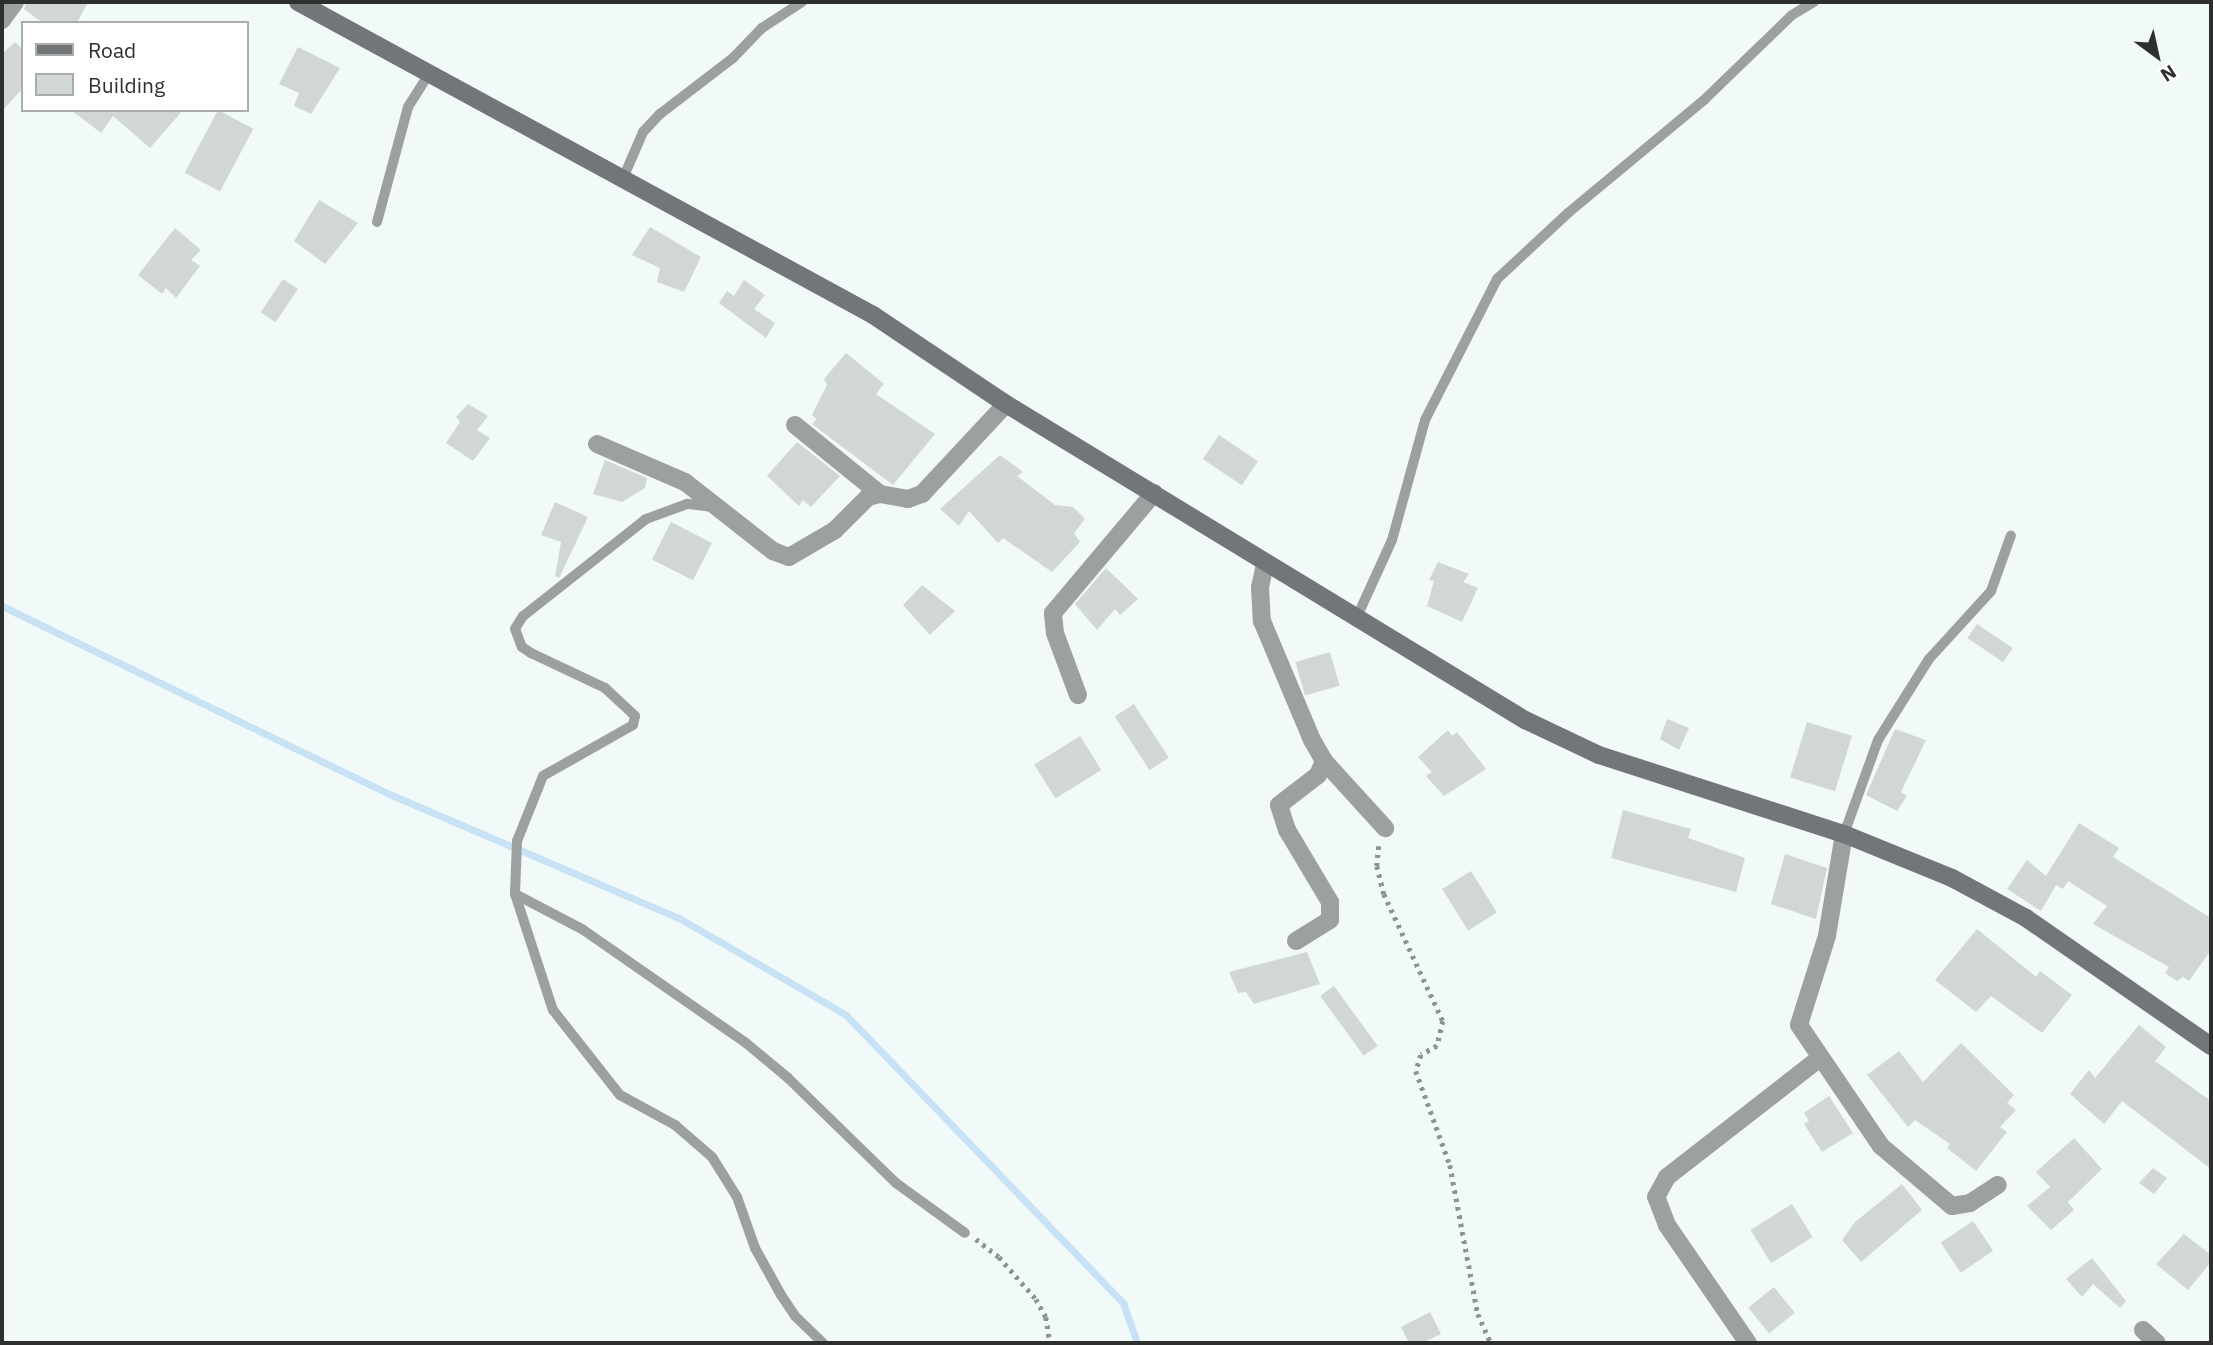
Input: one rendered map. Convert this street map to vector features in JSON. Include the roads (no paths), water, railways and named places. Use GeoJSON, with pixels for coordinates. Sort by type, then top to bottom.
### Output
{"type":"FeatureCollection","features":[{"type":"Feature","properties":{"kind":"street"},"geometry":{"type":"LineString","coordinates":[[2,20],[15,2]]}},
{"type":"Feature","properties":{"kind":"street"},"geometry":{"type":"LineString","coordinates":[[298,2],[624,176],[873,315],[1006,404],[1525,720],[1599,755],[1844,834],[1952,878],[2026,918],[2211,1046]]}},
{"type":"Feature","properties":{"kind":"street"},"geometry":{"type":"LineString","coordinates":[[795,425],[880,494],[908,499],[922,494],[1006,404]]}},
{"type":"Feature","properties":{"kind":"street"},"geometry":{"type":"LineString","coordinates":[[597,444],[685,482],[713,507],[789,557],[835,530],[858,504],[880,494]]}},
{"type":"Feature","properties":{"kind":"street"},"geometry":{"type":"LineString","coordinates":[[1078,695],[1055,633],[1053,613],[1154,493]]}},
{"type":"Feature","properties":{"kind":"street"},"geometry":{"type":"LineString","coordinates":[[1265,564],[1260,587],[1262,621],[1324,761],[1385,828]]}},
{"type":"Feature","properties":{"kind":"street"},"geometry":{"type":"LineString","coordinates":[[1296,941],[1330,920],[1330,902],[1287,830],[1279,805],[1318,775],[1324,761]]}},
{"type":"Feature","properties":{"kind":"street"},"geometry":{"type":"LineString","coordinates":[[1844,834],[1827,936],[1799,1025],[1881,1146],[1952,1206],[1970,1203],[1998,1185]]}},
{"type":"Feature","properties":{"kind":"street"},"geometry":{"type":"LineString","coordinates":[[1748,1343],[1667,1226],[1656,1197],[1667,1177],[1820,1058]]}},
{"type":"Feature","properties":{"kind":"street"},"geometry":{"type":"LineString","coordinates":[[2143,1330],[2157,1343]]}},
{"type":"Feature","properties":{"kind":"lane"},"geometry":{"type":"LineString","coordinates":[[624,176],[643,132],[660,114],[733,58],[762,28],[802,2]]}},
{"type":"Feature","properties":{"kind":"lane"},"geometry":{"type":"LineString","coordinates":[[1356,619],[1392,540],[1425,420],[1497,279],[1567,213],[1704,100],[1792,15],[1814,2]]}},
{"type":"Feature","properties":{"kind":"lane"},"geometry":{"type":"LineString","coordinates":[[377,222],[408,107],[430,72]]}},
{"type":"Feature","properties":{"kind":"lane"},"geometry":{"type":"LineString","coordinates":[[713,507],[687,504],[646,519],[523,616],[514,629],[522,647],[605,688],[635,716],[633,726],[543,776],[517,841],[515,894],[554,1010],[620,1095],[675,1125],[712,1157],[737,1197],[755,1248],[781,1294],[795,1317],[823,1343]]}},
{"type":"Feature","properties":{"kind":"lane"},"geometry":{"type":"LineString","coordinates":[[1844,834],[1878,740],[1929,659],[1991,591],[2011,535]]}},
{"type":"Feature","properties":{"kind":"lane"},"geometry":{"type":"LineString","coordinates":[[515,894],[582,929],[746,1043],[788,1078],[896,1183],[970,1236]]}},
{"type":"Feature","properties":{"kind":"waterway"},"geometry":{"type":"LineString","coordinates":[[2,606],[394,796],[679,918],[846,1015],[1123,1303],[1137,1343]]}}]}
